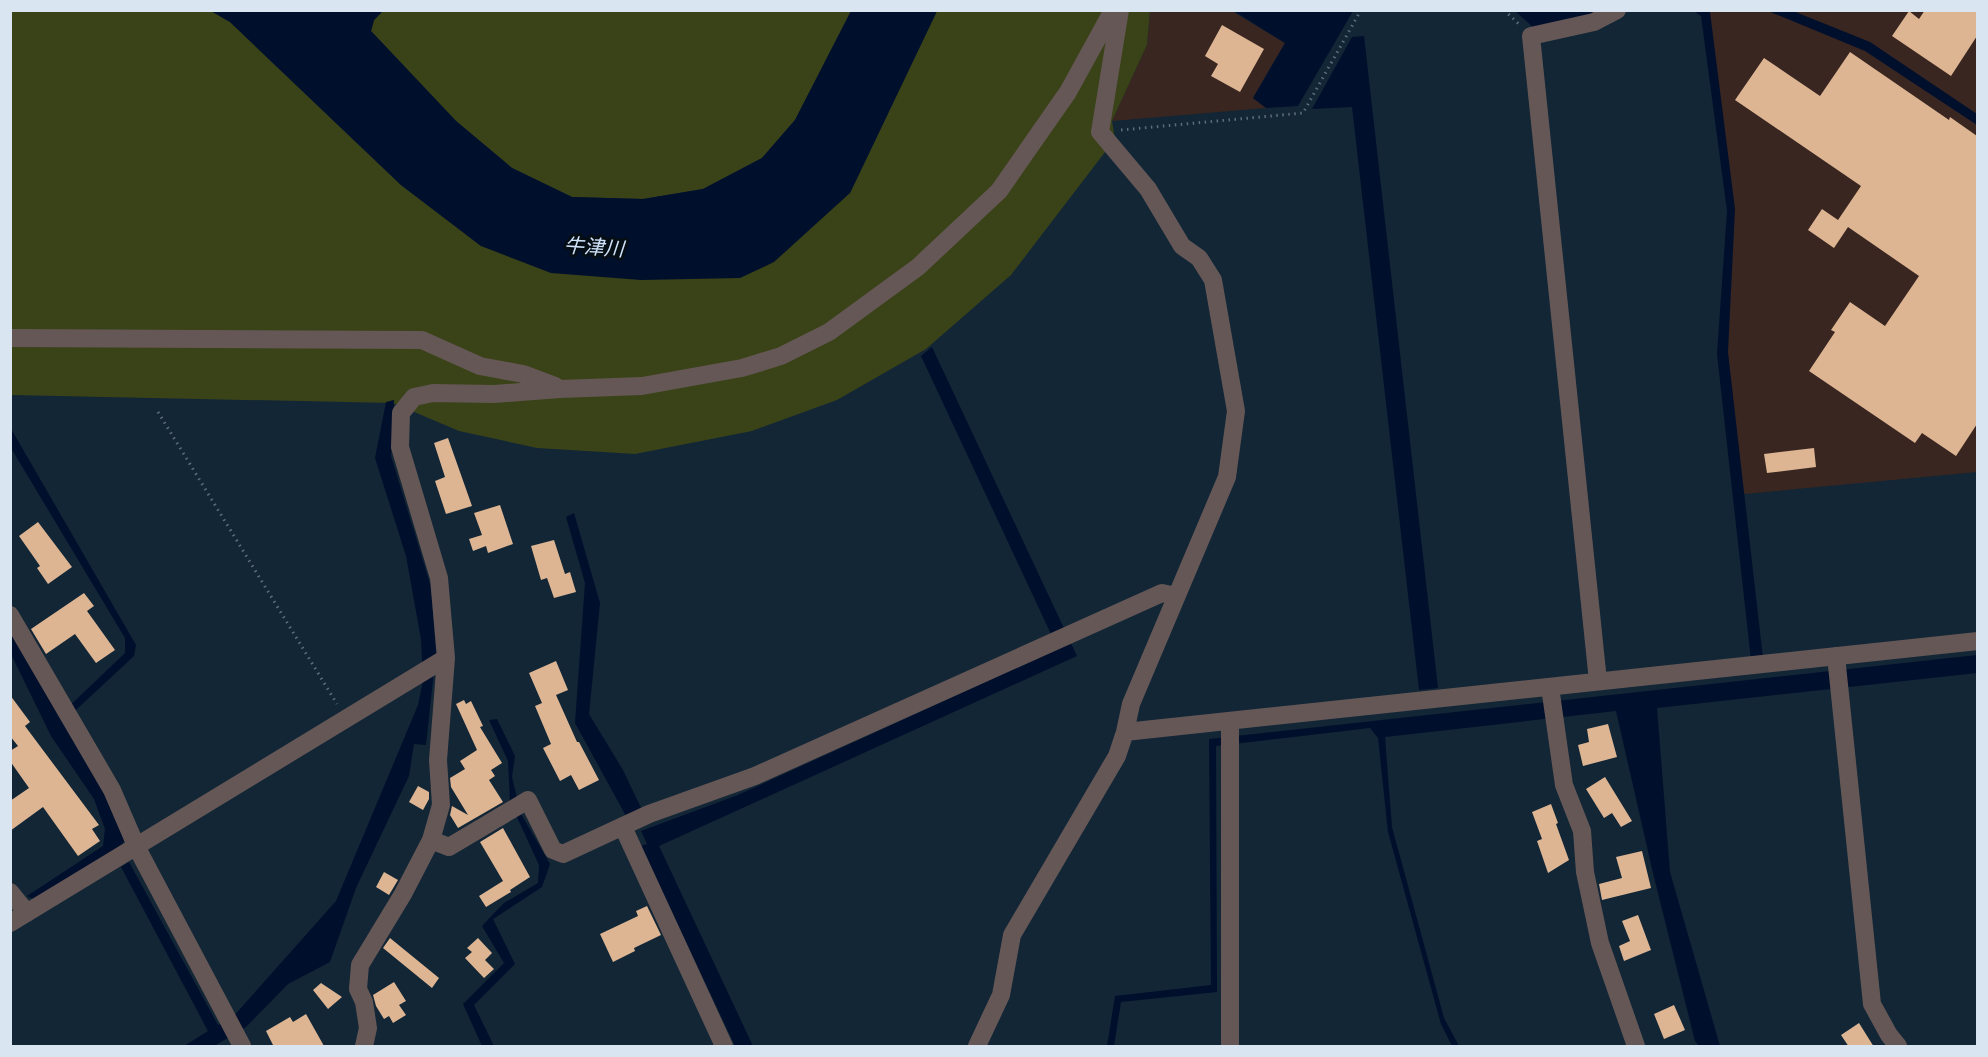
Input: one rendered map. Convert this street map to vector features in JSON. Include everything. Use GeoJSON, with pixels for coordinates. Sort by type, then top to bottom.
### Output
{"type":"FeatureCollection","features":[{"type":"Feature","properties":{"kind":"street"},"geometry":{"type":"LineString","coordinates":[[364,1047],[368,1028],[364,1002],[358,989],[360,965],[403,894],[431,840],[441,805],[438,760],[446,658],[439,578],[400,447],[401,413],[414,397],[433,393],[494,394],[560,388],[642,386],[742,368],[781,356],[829,332],[918,267],[999,191],[1068,92],[1113,10]]}},
{"type":"Feature","properties":{"kind":"street"},"geometry":{"type":"LineString","coordinates":[[977,1047],[1001,995],[1012,935],[1117,756],[1131,704],[1227,477],[1236,411],[1213,280],[1199,258],[1182,246],[1148,189],[1100,132],[1119,10]]}},
{"type":"Feature","properties":{"kind":"street"},"geometry":{"type":"LineString","coordinates":[[1598,681],[1531,36],[1594,22],[1617,10]]}},
{"type":"Feature","properties":{"kind":"street"},"geometry":{"type":"LineString","coordinates":[[10,338],[422,340],[480,366],[523,374],[560,388]]}},
{"type":"Feature","properties":{"kind":"street"},"geometry":{"type":"LineString","coordinates":[[431,840],[449,847],[528,800],[553,850],[563,854],[649,814],[755,776],[1162,593],[1176,596]]}},
{"type":"Feature","properties":{"kind":"street"},"geometry":{"type":"LineString","coordinates":[[10,615],[112,790],[137,848],[238,1041]]}},
{"type":"Feature","properties":{"kind":"street"},"geometry":{"type":"LineString","coordinates":[[1125,732],[1230,734],[1598,681],[1977,641]]}},
{"type":"Feature","properties":{"kind":"street"},"geometry":{"type":"LineString","coordinates":[[1836,656],[1872,1004],[1898,1047]]}},
{"type":"Feature","properties":{"kind":"street"},"geometry":{"type":"LineString","coordinates":[[10,923],[137,848],[446,658]]}},
{"type":"Feature","properties":{"kind":"street"},"geometry":{"type":"LineString","coordinates":[[1550,687],[1564,785],[1582,831],[1585,872],[1600,943],[1636,1047]]}},
{"type":"Feature","properties":{"kind":"street"},"geometry":{"type":"LineString","coordinates":[[1230,734],[1230,1047]]}},
{"type":"Feature","properties":{"kind":"street"},"geometry":{"type":"LineString","coordinates":[[623,827],[724,1047]]}},
{"type":"Feature","properties":{"kind":"street"},"geometry":{"type":"LineString","coordinates":[[10,892],[27,913]]}},
{"type":"Feature","properties":{"kind":"path"},"geometry":{"type":"LineString","coordinates":[[1100,132],[1303,113],[1361,10]]}},
{"type":"Feature","properties":{"kind":"path"},"geometry":{"type":"LineString","coordinates":[[1504,10],[1531,36]]}},
{"type":"Feature","properties":{"kind":"path"},"geometry":{"type":"LineString","coordinates":[[158,412],[346,720]]}},
{"type":"Feature","properties":{"kind":"shaded area"},"geometry":{"type":"Polygon","coordinates":[[[1150,11],[1232,11],[1285,43],[1253,98],[1266,108],[1112,121],[1147,45],[1150,11]]]}},
{"type":"Feature","properties":{"kind":"shaded area"},"geometry":{"type":"Polygon","coordinates":[[[1704,11],[1977,11],[1977,472],[1745,494],[1739,491],[1724,350],[1730,207],[1704,11]]]}},
{"type":"Feature","properties":{"kind":"green space"},"geometry":{"type":"Polygon","coordinates":[[[383,10],[851,11],[795,120],[762,158],[703,189],[643,199],[572,197],[512,168],[456,121],[371,31],[374,20],[383,10]]]}},
{"type":"Feature","properties":{"kind":"green space"},"geometry":{"type":"Polygon","coordinates":[[[11,11],[211,11],[230,22],[401,185],[481,246],[850,193],[937,11],[1150,11],[1147,45],[1112,121],[1115,139],[1011,275],[926,349],[837,400],[752,431],[635,454],[537,448],[459,431],[393,403],[11,395],[11,11]]]}},
{"type":"Feature","properties":{"kind":"water"},"geometry":{"type":"Polygon","coordinates":[[[1232,10],[1353,11],[1298,106],[1266,108],[1253,98],[1285,43],[1232,10]]]}},
{"type":"Feature","properties":{"kind":"water","name":"牛津川"},"geometry":{"type":"Polygon","coordinates":[[[211,11],[383,11],[374,20],[371,31],[456,121],[512,168],[572,197],[643,199],[703,189],[762,158],[795,120],[851,11],[937,11],[850,193],[774,262],[740,278],[641,280],[551,273],[481,246],[401,185],[230,22],[211,11]]]}},
{"type":"Feature","properties":{"kind":"water"},"geometry":{"type":"Polygon","coordinates":[[[1515,11],[1606,11],[1534,28],[1515,11]]]}},
{"type":"Feature","properties":{"kind":"water"},"geometry":{"type":"Polygon","coordinates":[[[1694,11],[1710,12],[1735,209],[1728,352],[1763,658],[1751,660],[1717,354],[1727,211],[1701,16],[1694,11]]]}},
{"type":"Feature","properties":{"kind":"water"},"geometry":{"type":"Polygon","coordinates":[[[1768,11],[1793,11],[1870,42],[1977,114],[1977,125],[1865,51],[1768,11]]]}},
{"type":"Feature","properties":{"kind":"water"},"geometry":{"type":"Polygon","coordinates":[[[1364,36],[1438,688],[1419,690],[1352,107],[1312,109],[1352,37],[1364,36]]]}},
{"type":"Feature","properties":{"kind":"water"},"geometry":{"type":"Polygon","coordinates":[[[932,347],[1077,656],[659,846],[753,1046],[735,1046],[641,846],[647,844],[641,831],[738,795],[1058,649],[921,356],[932,347]]]}},
{"type":"Feature","properties":{"kind":"water"},"geometry":{"type":"Polygon","coordinates":[[[394,400],[391,456],[431,587],[436,652],[426,745],[414,744],[409,776],[356,888],[330,962],[288,984],[246,1027],[214,1046],[184,1046],[208,1031],[121,867],[129,862],[218,1025],[232,1018],[336,901],[418,705],[423,681],[421,639],[406,556],[375,458],[386,402],[394,400]]]}},
{"type":"Feature","properties":{"kind":"water"},"geometry":{"type":"Polygon","coordinates":[[[10,427],[136,645],[134,656],[63,722],[106,796],[125,839],[121,847],[33,899],[27,896],[103,846],[105,829],[94,799],[51,736],[11,654],[11,629],[59,716],[125,653],[125,638],[11,448],[10,427]]]}},
{"type":"Feature","properties":{"kind":"water"},"geometry":{"type":"Polygon","coordinates":[[[574,513],[600,603],[589,714],[623,770],[642,810],[626,816],[575,723],[585,583],[566,517],[574,513]]]}},
{"type":"Feature","properties":{"kind":"water"},"geometry":{"type":"Polygon","coordinates":[[[1977,655],[1977,673],[1657,708],[1670,872],[1720,1046],[1699,1046],[1695,1041],[1616,711],[1385,737],[1392,827],[1444,1018],[1459,1046],[1452,1046],[1441,1024],[1388,832],[1378,738],[1370,728],[1216,746],[1217,992],[1121,1002],[1114,1046],[1107,1046],[1115,996],[1211,985],[1209,739],[1977,655]]]}},
{"type":"Feature","properties":{"kind":"water"},"geometry":{"type":"Polygon","coordinates":[[[497,719],[515,756],[512,777],[521,814],[550,864],[542,887],[493,919],[515,964],[474,1005],[494,1046],[482,1046],[463,1004],[504,963],[482,926],[504,903],[538,883],[539,865],[510,802],[508,761],[489,720],[497,719]]]}},
{"type":"Feature","properties":{"kind":"building"},"geometry":{"type":"Polygon","coordinates":[[[1925,10],[1977,10],[1977,36],[1951,76],[1892,36],[1909,11],[1919,19],[1925,10]]]}},
{"type":"Feature","properties":{"kind":"building"},"geometry":{"type":"Polygon","coordinates":[[[1222,25],[1264,49],[1240,92],[1211,76],[1218,64],[1205,56],[1222,25]]]}},
{"type":"Feature","properties":{"kind":"building"},"geometry":{"type":"Polygon","coordinates":[[[1850,52],[1949,120],[1950,117],[1977,136],[1977,424],[1956,456],[1922,433],[1915,443],[1809,371],[1835,332],[1831,330],[1850,302],[1885,326],[1919,276],[1848,227],[1834,248],[1808,230],[1822,209],[1838,220],[1861,186],[1735,100],[1764,58],[1820,96],[1850,52]]]}},
{"type":"Feature","properties":{"kind":"building"},"geometry":{"type":"Polygon","coordinates":[[[448,438],[472,506],[446,514],[435,481],[445,477],[434,443],[448,438]]]}},
{"type":"Feature","properties":{"kind":"building"},"geometry":{"type":"Polygon","coordinates":[[[1814,448],[1816,467],[1767,473],[1764,454],[1814,448]]]}},
{"type":"Feature","properties":{"kind":"building"},"geometry":{"type":"Polygon","coordinates":[[[500,505],[513,544],[488,553],[486,546],[473,551],[469,539],[482,535],[474,513],[500,505]]]}},
{"type":"Feature","properties":{"kind":"building"},"geometry":{"type":"Polygon","coordinates":[[[38,522],[72,567],[48,584],[37,568],[40,566],[19,536],[38,522]]]}},
{"type":"Feature","properties":{"kind":"building"},"geometry":{"type":"Polygon","coordinates":[[[554,540],[565,574],[570,572],[576,592],[554,598],[547,578],[541,580],[531,546],[554,540]]]}},
{"type":"Feature","properties":{"kind":"building"},"geometry":{"type":"Polygon","coordinates":[[[84,593],[94,606],[87,611],[115,650],[96,663],[75,634],[46,654],[31,629],[84,593]]]}},
{"type":"Feature","properties":{"kind":"building"},"geometry":{"type":"Polygon","coordinates":[[[556,661],[568,690],[556,695],[577,742],[599,780],[579,790],[571,775],[560,781],[543,748],[551,744],[535,706],[542,703],[529,673],[556,661]]]}},
{"type":"Feature","properties":{"kind":"building"},"geometry":{"type":"Polygon","coordinates":[[[10,695],[30,722],[25,726],[99,825],[92,829],[100,841],[78,856],[43,807],[10,831],[10,801],[29,788],[10,761],[10,751],[18,746],[10,736],[10,695]]]}},
{"type":"Feature","properties":{"kind":"building"},"geometry":{"type":"Polygon","coordinates":[[[464,700],[466,704],[471,701],[483,726],[480,727],[502,763],[491,770],[495,776],[489,780],[503,802],[458,828],[450,815],[452,806],[468,815],[451,787],[450,778],[465,769],[460,761],[477,750],[456,704],[464,700]]]}},
{"type":"Feature","properties":{"kind":"building"},"geometry":{"type":"Polygon","coordinates":[[[1608,724],[1617,757],[1583,766],[1578,745],[1589,742],[1587,729],[1608,724]]]}},
{"type":"Feature","properties":{"kind":"building"},"geometry":{"type":"Polygon","coordinates":[[[1605,777],[1632,821],[1621,827],[1612,813],[1604,818],[1586,789],[1605,777]]]}},
{"type":"Feature","properties":{"kind":"building"},"geometry":{"type":"Polygon","coordinates":[[[418,786],[429,792],[429,799],[423,810],[409,802],[418,786]]]}},
{"type":"Feature","properties":{"kind":"building"},"geometry":{"type":"Polygon","coordinates":[[[1551,804],[1569,860],[1548,873],[1537,841],[1542,839],[1532,812],[1551,804]]]}},
{"type":"Feature","properties":{"kind":"building"},"geometry":{"type":"Polygon","coordinates":[[[503,828],[530,877],[486,907],[479,896],[503,881],[480,842],[503,828]]]}},
{"type":"Feature","properties":{"kind":"building"},"geometry":{"type":"Polygon","coordinates":[[[1642,851],[1651,888],[1602,900],[1599,884],[1622,878],[1616,857],[1642,851]]]}},
{"type":"Feature","properties":{"kind":"building"},"geometry":{"type":"Polygon","coordinates":[[[384,872],[398,880],[389,895],[376,887],[384,872]]]}},
{"type":"Feature","properties":{"kind":"building"},"geometry":{"type":"Polygon","coordinates":[[[647,906],[661,935],[634,948],[635,951],[613,962],[600,934],[638,916],[636,911],[647,906]]]}},
{"type":"Feature","properties":{"kind":"building"},"geometry":{"type":"Polygon","coordinates":[[[1638,915],[1651,950],[1624,961],[1619,946],[1630,941],[1622,921],[1638,915]]]}},
{"type":"Feature","properties":{"kind":"building"},"geometry":{"type":"Polygon","coordinates":[[[390,938],[439,978],[432,988],[383,948],[390,938]]]}},
{"type":"Feature","properties":{"kind":"building"},"geometry":{"type":"Polygon","coordinates":[[[478,938],[492,953],[485,960],[494,969],[484,978],[465,958],[472,952],[467,948],[478,938]]]}},
{"type":"Feature","properties":{"kind":"building"},"geometry":{"type":"Polygon","coordinates":[[[394,982],[406,1001],[399,1005],[406,1015],[393,1023],[389,1016],[384,1019],[376,1006],[373,995],[394,982]]]}},
{"type":"Feature","properties":{"kind":"building"},"geometry":{"type":"Polygon","coordinates":[[[321,983],[342,997],[328,1009],[313,990],[321,983]]]}},
{"type":"Feature","properties":{"kind":"building"},"geometry":{"type":"Polygon","coordinates":[[[1674,1005],[1685,1030],[1664,1039],[1654,1014],[1674,1005]]]}},
{"type":"Feature","properties":{"kind":"building"},"geometry":{"type":"Polygon","coordinates":[[[306,1014],[324,1046],[274,1047],[266,1031],[290,1017],[293,1022],[306,1014]]]}},
{"type":"Feature","properties":{"kind":"building"},"geometry":{"type":"Polygon","coordinates":[[[1859,1023],[1874,1047],[1849,1047],[1841,1035],[1859,1023]]]}}]}
